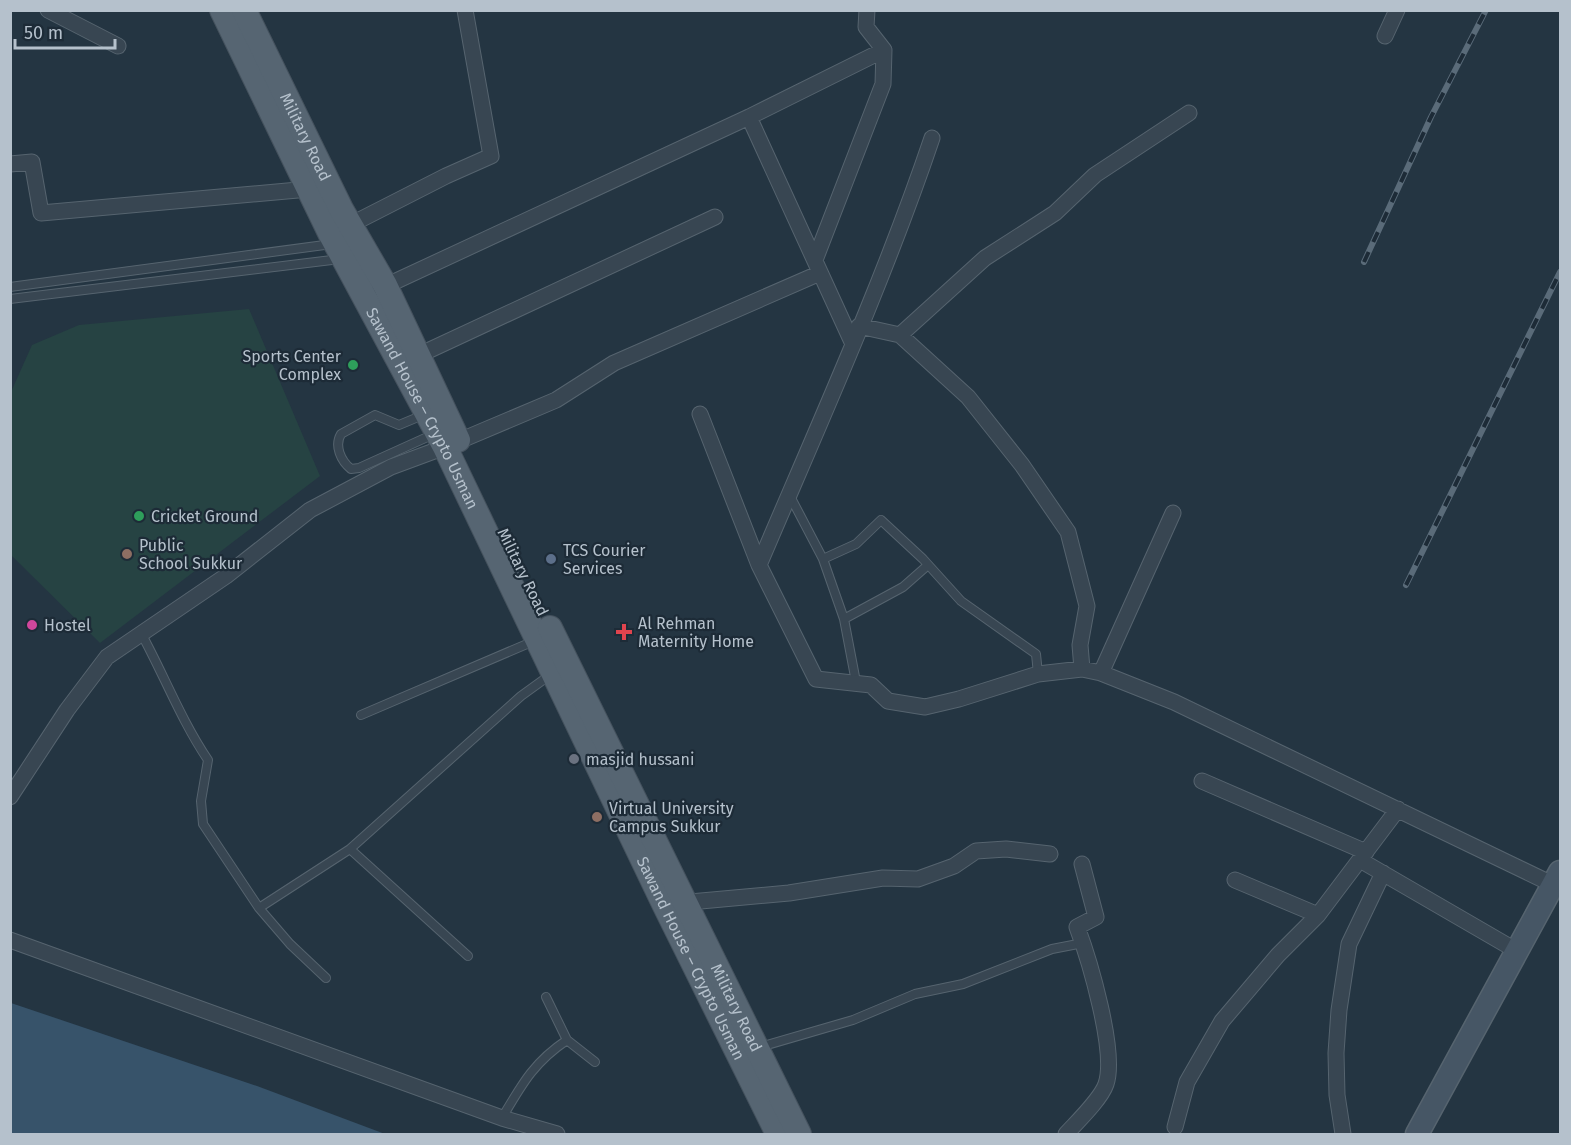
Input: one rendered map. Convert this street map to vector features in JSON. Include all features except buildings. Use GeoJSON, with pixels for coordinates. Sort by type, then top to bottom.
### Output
{"type":"FeatureCollection","features":[{"type":"Feature","properties":{"kind":"main road","name":"Military Road"},"geometry":{"type":"LineString","coordinates":[[222,10],[309,189],[340,240],[419,355],[442,433],[675,903],[758,1048],[799,1134]]}},
{"type":"Feature","properties":{"kind":"main road","name":"Military Road"},"geometry":{"type":"LineString","coordinates":[[244,10],[340,240]]}},
{"type":"Feature","properties":{"kind":"main road","name":"Sawand House – Crypto Usman"},"geometry":{"type":"LineString","coordinates":[[340,240],[375,290],[553,673],[675,903],[778,1134]]}},
{"type":"Feature","properties":{"kind":"main road"},"geometry":{"type":"LineString","coordinates":[[1417,1134],[1557,879]]}},
{"type":"Feature","properties":{"kind":"street"},"geometry":{"type":"LineString","coordinates":[[48,10],[118,46]]}},
{"type":"Feature","properties":{"kind":"street"},"geometry":{"type":"LineString","coordinates":[[340,240],[385,205],[491,156],[465,10]]}},
{"type":"Feature","properties":{"kind":"street"},"geometry":{"type":"LineString","coordinates":[[10,797],[67,710],[107,657],[226,576],[310,510],[391,466],[442,433],[556,400],[614,363],[818,266],[883,84],[884,50],[867,27],[867,10]]}},
{"type":"Feature","properties":{"kind":"street"},"geometry":{"type":"LineString","coordinates":[[1385,36],[1397,10]]}},
{"type":"Feature","properties":{"kind":"street"},"geometry":{"type":"LineString","coordinates":[[375,290],[749,117],[884,50]]}},
{"type":"Feature","properties":{"kind":"street"},"geometry":{"type":"LineString","coordinates":[[900,335],[985,258],[1055,213],[1095,175],[1190,113]]}},
{"type":"Feature","properties":{"kind":"street"},"geometry":{"type":"LineString","coordinates":[[749,117],[852,342]]}},
{"type":"Feature","properties":{"kind":"street"},"geometry":{"type":"LineString","coordinates":[[759,565],[859,326],[932,138]]}},
{"type":"Feature","properties":{"kind":"street"},"geometry":{"type":"LineString","coordinates":[[10,164],[32,162],[41,213],[309,189]]}},
{"type":"Feature","properties":{"kind":"street"},"geometry":{"type":"LineString","coordinates":[[419,355],[716,217]]}},
{"type":"Feature","properties":{"kind":"street"},"geometry":{"type":"LineString","coordinates":[[859,326],[900,335],[968,397],[1022,465],[1068,532],[1087,606],[1080,645],[1082,669]]}},
{"type":"Feature","properties":{"kind":"street"},"geometry":{"type":"LineString","coordinates":[[700,414],[759,565],[816,679],[871,685],[888,701],[925,706],[959,699],[1038,674],[1082,669],[1101,673],[1174,702],[1398,809],[1557,879]]}},
{"type":"Feature","properties":{"kind":"street"},"geometry":{"type":"LineString","coordinates":[[1101,673],[1173,513]]}},
{"type":"Feature","properties":{"kind":"street"},"geometry":{"type":"LineString","coordinates":[[1202,781],[1363,856],[1383,873],[1517,951]]}},
{"type":"Feature","properties":{"kind":"street"},"geometry":{"type":"LineString","coordinates":[[1175,1127],[1187,1082],[1222,1021],[1278,955],[1318,915],[1398,809]]}},
{"type":"Feature","properties":{"kind":"street"},"geometry":{"type":"LineString","coordinates":[[675,903],[789,893],[883,878],[918,879],[954,866],[976,851],[1006,849],[1050,854]]}},
{"type":"Feature","properties":{"kind":"street"},"geometry":{"type":"LineString","coordinates":[[1066,1134],[1106,1084],[1107,1062],[1102,1017],[1093,971],[1077,927],[1096,917],[1082,864]]}},
{"type":"Feature","properties":{"kind":"street"},"geometry":{"type":"LineString","coordinates":[[1342,1134],[1337,1095],[1336,1053],[1339,1010],[1349,944],[1383,873]]}},
{"type":"Feature","properties":{"kind":"street"},"geometry":{"type":"LineString","coordinates":[[1235,880],[1318,915]]}},
{"type":"Feature","properties":{"kind":"street"},"geometry":{"type":"LineString","coordinates":[[10,940],[502,1118],[557,1134]]}},
{"type":"Feature","properties":{"kind":"lane"},"geometry":{"type":"LineString","coordinates":[[10,286],[272,252],[340,240]]}},
{"type":"Feature","properties":{"kind":"lane"},"geometry":{"type":"LineString","coordinates":[[10,298],[276,267],[340,240]]}},
{"type":"Feature","properties":{"kind":"lane"},"geometry":{"type":"LineString","coordinates":[[272,252],[276,267]]}},
{"type":"Feature","properties":{"kind":"lane"},"geometry":{"type":"LineString","coordinates":[[375,415],[399,425],[442,433],[351,469],[346,465],[338,448],[340,434],[375,415]]}},
{"type":"Feature","properties":{"kind":"lane"},"geometry":{"type":"LineString","coordinates":[[789,494],[823,559],[844,619],[856,682]]}},
{"type":"Feature","properties":{"kind":"lane"},"geometry":{"type":"LineString","coordinates":[[823,559],[856,544],[881,520],[928,565],[961,601],[1036,654],[1038,674]]}},
{"type":"Feature","properties":{"kind":"lane"},"geometry":{"type":"LineString","coordinates":[[844,619],[903,587],[928,565]]}},
{"type":"Feature","properties":{"kind":"lane"},"geometry":{"type":"LineString","coordinates":[[141,633],[171,690],[188,730],[208,760],[201,801],[202,824],[259,908],[326,978]]}},
{"type":"Feature","properties":{"kind":"lane"},"geometry":{"type":"LineString","coordinates":[[361,715],[538,639]]}},
{"type":"Feature","properties":{"kind":"lane"},"geometry":{"type":"LineString","coordinates":[[259,908],[350,849],[521,696],[553,673]]}},
{"type":"Feature","properties":{"kind":"lane"},"geometry":{"type":"LineString","coordinates":[[350,849],[468,956]]}},
{"type":"Feature","properties":{"kind":"lane"},"geometry":{"type":"LineString","coordinates":[[758,1048],[853,1020],[915,994],[963,984],[1052,949],[1083,943]]}},
{"type":"Feature","properties":{"kind":"lane"},"geometry":{"type":"LineString","coordinates":[[546,998],[567,1040],[595,1062]]}},
{"type":"Feature","properties":{"kind":"lane"},"geometry":{"type":"LineString","coordinates":[[502,1118],[520,1087],[544,1055],[567,1040]]}},
{"type":"Feature","properties":{"kind":"green space","name":"Cricket Ground"},"geometry":{"type":"Polygon","coordinates":[[[249,309],[320,476],[100,643],[11,555],[11,392],[32,345],[79,325],[249,309]]]}},
{"type":"Feature","properties":{"kind":"water"},"geometry":{"type":"Polygon","coordinates":[[[11,1003],[257,1086],[385,1134],[11,1134],[11,1003]]]}},
{"type":"Feature","properties":{"kind":"railway"},"geometry":{"type":"LineString","coordinates":[[1364,262],[1431,117],[1486,10]]}},
{"type":"Feature","properties":{"kind":"railway"},"geometry":{"type":"LineString","coordinates":[[1406,585],[1560,272]]}},
{"type":"Feature","properties":{"kind":"place","name":"Sports Center Complex"},"geometry":{"type":"Point","coordinates":[353,365]}},
{"type":"Feature","properties":{"kind":"place","name":"Cricket Ground"},"geometry":{"type":"Point","coordinates":[139,516]}},
{"type":"Feature","properties":{"kind":"place","name":"Public School Sukkur"},"geometry":{"type":"Point","coordinates":[127,554]}},
{"type":"Feature","properties":{"kind":"place","name":"TCS Courier Services"},"geometry":{"type":"Point","coordinates":[551,559]}},
{"type":"Feature","properties":{"kind":"place","name":"Hostel"},"geometry":{"type":"Point","coordinates":[32,625]}},
{"type":"Feature","properties":{"kind":"place","name":"Al Rehman Maternity Home"},"geometry":{"type":"Point","coordinates":[624,632]}},
{"type":"Feature","properties":{"kind":"place","name":"masjid hussani"},"geometry":{"type":"Point","coordinates":[574,759]}},
{"type":"Feature","properties":{"kind":"place","name":"Virtual University Campus Sukkur"},"geometry":{"type":"Point","coordinates":[597,817]}}]}
